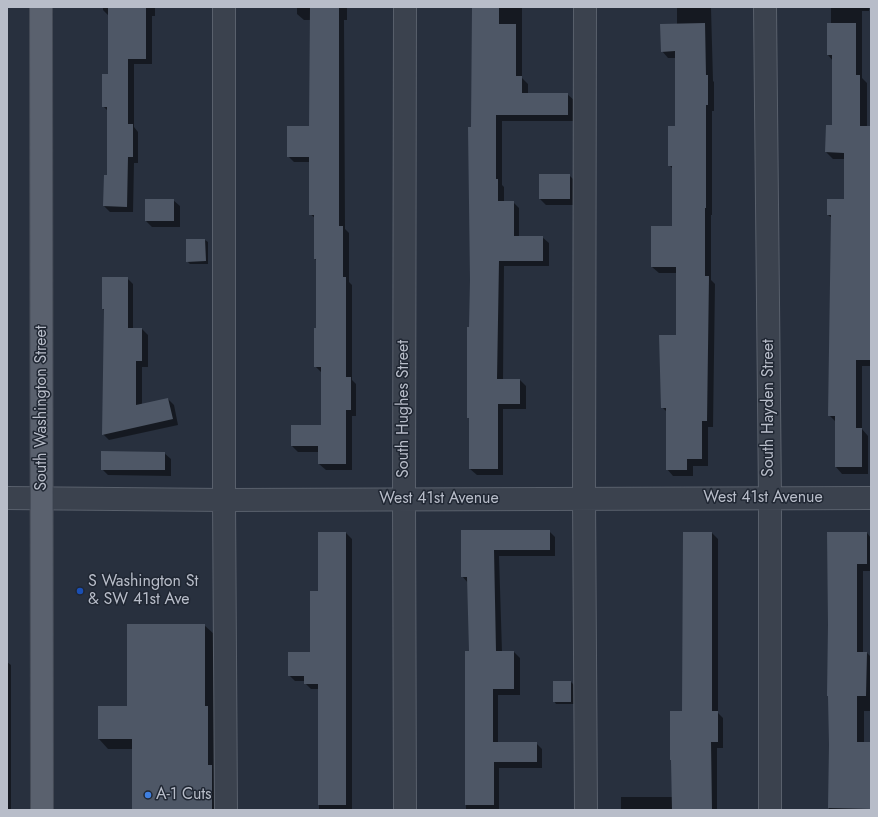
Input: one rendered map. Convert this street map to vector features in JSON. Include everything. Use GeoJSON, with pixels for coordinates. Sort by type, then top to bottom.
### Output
{"type":"FeatureCollection","features":[{"type":"Feature","properties":{"kind":"main road","name":"South Washington Street"},"geometry":{"type":"LineString","coordinates":[[40,7],[42,810]]}},
{"type":"Feature","properties":{"kind":"street"},"geometry":{"type":"LineString","coordinates":[[224,7],[224,500],[226,810]]}},
{"type":"Feature","properties":{"kind":"street","name":"South Hughes Street"},"geometry":{"type":"LineString","coordinates":[[405,7],[405,810]]}},
{"type":"Feature","properties":{"kind":"street"},"geometry":{"type":"LineString","coordinates":[[585,7],[584,498],[586,810]]}},
{"type":"Feature","properties":{"kind":"street","name":"South Hayden Street"},"geometry":{"type":"LineString","coordinates":[[766,7],[770,499],[770,810]]}},
{"type":"Feature","properties":{"kind":"street","name":"West 41st Avenue"},"geometry":{"type":"LineString","coordinates":[[7,498],[224,500],[871,498]]}},
{"type":"Feature","properties":{"kind":"building"},"geometry":{"type":"Polygon","coordinates":[[[108,7],[146,7],[146,59],[128,59],[128,124],[133,124],[133,157],[128,157],[127,207],[103,206],[104,175],[107,175],[107,107],[102,107],[102,74],[108,74],[108,7]]]}},
{"type":"Feature","properties":{"kind":"building"},"geometry":{"type":"Polygon","coordinates":[[[310,7],[339,7],[339,226],[343,226],[343,277],[346,277],[346,377],[351,377],[351,410],[346,410],[346,464],[318,464],[318,446],[291,446],[291,425],[321,425],[321,367],[314,367],[314,328],[316,328],[316,259],[314,259],[314,215],[309,215],[309,157],[287,157],[287,126],[309,126],[310,7]]]}},
{"type":"Feature","properties":{"kind":"building"},"geometry":{"type":"Polygon","coordinates":[[[472,7],[499,7],[499,24],[516,24],[516,76],[522,76],[522,93],[568,93],[568,115],[496,115],[496,179],[498,179],[498,201],[514,201],[514,236],[543,236],[543,261],[499,261],[497,379],[520,379],[520,404],[498,404],[498,469],[469,469],[469,418],[467,418],[467,327],[469,327],[470,280],[468,127],[471,127],[472,7]]]}},
{"type":"Feature","properties":{"kind":"building"},"geometry":{"type":"Polygon","coordinates":[[[705,23],[706,75],[708,75],[708,105],[706,105],[705,208],[705,276],[709,276],[707,421],[702,421],[702,459],[687,459],[687,470],[666,470],[666,408],[661,408],[659,335],[676,335],[676,267],[651,267],[651,226],[672,226],[672,166],[668,166],[668,126],[675,126],[675,51],[661,52],[660,24],[705,23]]]}},
{"type":"Feature","properties":{"kind":"building"},"geometry":{"type":"Polygon","coordinates":[[[827,23],[856,23],[856,75],[860,75],[860,126],[871,126],[871,360],[856,360],[856,428],[862,428],[862,467],[835,467],[835,416],[828,416],[831,215],[827,215],[827,199],[844,199],[844,153],[825,152],[826,125],[832,125],[832,55],[827,55],[827,23]]]}},
{"type":"Feature","properties":{"kind":"building"},"geometry":{"type":"Polygon","coordinates":[[[539,174],[570,174],[570,199],[539,199],[539,174]]]}},
{"type":"Feature","properties":{"kind":"building"},"geometry":{"type":"Polygon","coordinates":[[[145,199],[174,199],[174,221],[145,221],[145,199]]]}},
{"type":"Feature","properties":{"kind":"building"},"geometry":{"type":"Polygon","coordinates":[[[186,239],[205,239],[206,261],[186,262],[186,239]]]}},
{"type":"Feature","properties":{"kind":"building"},"geometry":{"type":"Polygon","coordinates":[[[102,277],[128,277],[128,328],[142,328],[142,361],[136,361],[136,405],[168,398],[173,419],[102,435],[104,309],[102,309],[102,277]]]}},
{"type":"Feature","properties":{"kind":"building"},"geometry":{"type":"Polygon","coordinates":[[[101,451],[165,452],[165,470],[101,470],[101,451]]]}},
{"type":"Feature","properties":{"kind":"building"},"geometry":{"type":"Polygon","coordinates":[[[461,530],[550,530],[550,550],[494,550],[496,651],[514,651],[514,689],[493,689],[493,742],[537,742],[537,762],[494,762],[494,805],[465,805],[465,651],[469,651],[467,577],[461,577],[461,530]]]}},
{"type":"Feature","properties":{"kind":"building"},"geometry":{"type":"Polygon","coordinates":[[[318,532],[346,532],[346,805],[318,805],[318,684],[304,684],[304,676],[288,676],[288,652],[310,652],[310,591],[318,591],[318,532]]]}},
{"type":"Feature","properties":{"kind":"building"},"geometry":{"type":"Polygon","coordinates":[[[683,532],[712,532],[712,711],[718,711],[718,742],[711,742],[712,810],[672,810],[670,711],[682,711],[683,532]]]}},
{"type":"Feature","properties":{"kind":"building"},"geometry":{"type":"Polygon","coordinates":[[[827,532],[867,532],[867,564],[857,564],[857,652],[867,652],[866,696],[857,696],[857,742],[871,742],[871,809],[828,808],[829,745],[827,696],[827,532]]]}},
{"type":"Feature","properties":{"kind":"building"},"geometry":{"type":"Polygon","coordinates":[[[127,624],[205,624],[205,706],[208,706],[208,765],[212,765],[212,810],[132,810],[132,739],[98,739],[98,706],[127,706],[127,624]]]}},
{"type":"Feature","properties":{"kind":"building"},"geometry":{"type":"Polygon","coordinates":[[[553,681],[571,681],[571,702],[553,702],[553,681]]]}},
{"type":"Feature","properties":{"kind":"place","name":"S Washington St & SW 41st Ave"},"geometry":{"type":"Point","coordinates":[80,591]}},
{"type":"Feature","properties":{"kind":"place","name":"A-1 Cuts"},"geometry":{"type":"Point","coordinates":[148,795]}}]}
